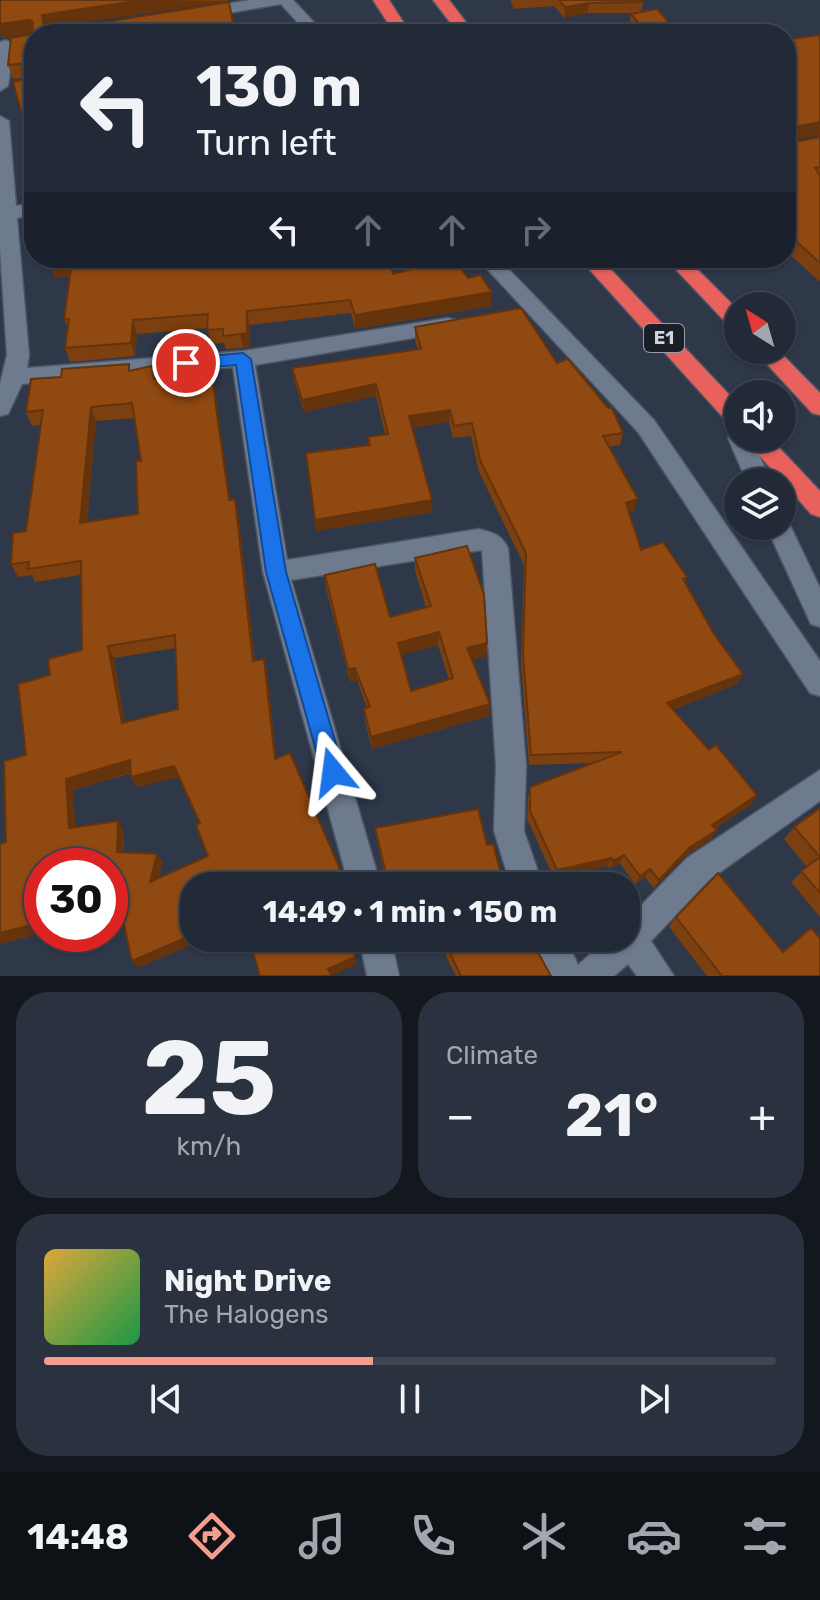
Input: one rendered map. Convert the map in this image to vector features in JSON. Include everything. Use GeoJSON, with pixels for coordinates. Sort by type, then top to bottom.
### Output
{"type":"FeatureCollection","features":[{"type":"Feature","properties":{"kind":"highway"},"geometry":{"type":"LineString","coordinates":[[381,0],[397,24]]}},
{"type":"Feature","properties":{"kind":"highway"},"geometry":{"type":"LineString","coordinates":[[441,0],[459,24]]}},
{"type":"Feature","properties":{"kind":"highway","name":"E1"},"geometry":{"type":"LineString","coordinates":[[598,268],[724,403]]}},
{"type":"Feature","properties":{"kind":"highway"},"geometry":{"type":"LineString","coordinates":[[685,268],[724,309]]}},
{"type":"Feature","properties":{"kind":"highway"},"geometry":{"type":"LineString","coordinates":[[779,364],[820,407]]}},
{"type":"Feature","properties":{"kind":"highway"},"geometry":{"type":"LineString","coordinates":[[769,452],[820,507]]}},
{"type":"Feature","properties":{"kind":"street"},"geometry":{"type":"LineString","coordinates":[[185,16],[282,0],[307,24]]}},
{"type":"Feature","properties":{"kind":"street"},"geometry":{"type":"LineString","coordinates":[[135,24],[153,21]]}},
{"type":"Feature","properties":{"kind":"street"},"geometry":{"type":"LineString","coordinates":[[9,45],[0,88],[23,86]]}},
{"type":"Feature","properties":{"kind":"street"},"geometry":{"type":"LineString","coordinates":[[0,121],[18,355],[14,377],[0,408]]}},
{"type":"Feature","properties":{"kind":"street"},"geometry":{"type":"LineString","coordinates":[[8,213],[24,211]]}},
{"type":"Feature","properties":{"kind":"street"},"geometry":{"type":"LineString","coordinates":[[496,268],[646,426],[820,684]]}},
{"type":"Feature","properties":{"kind":"street"},"geometry":{"type":"LineString","coordinates":[[506,314],[534,308]]}},
{"type":"Feature","properties":{"kind":"street"},"geometry":{"type":"LineString","coordinates":[[14,377],[243,359],[464,323]]}},
{"type":"Feature","properties":{"kind":"street"},"geometry":{"type":"LineString","coordinates":[[243,359],[276,572],[361,872]]}},
{"type":"Feature","properties":{"kind":"street"},"geometry":{"type":"LineString","coordinates":[[276,572],[479,539],[490,542],[495,548],[511,765],[509,831],[522,872]]}},
{"type":"Feature","properties":{"kind":"street"},"geometry":{"type":"LineString","coordinates":[[785,540],[820,616]]}},
{"type":"Feature","properties":{"kind":"street"},"geometry":{"type":"LineString","coordinates":[[640,930],[698,869],[820,784]]}},
{"type":"Feature","properties":{"kind":"street"},"geometry":{"type":"LineString","coordinates":[[378,952],[383,976]]}},
{"type":"Feature","properties":{"kind":"street"},"geometry":{"type":"LineString","coordinates":[[555,952],[566,976]]}},
{"type":"Feature","properties":{"kind":"street"},"geometry":{"type":"LineString","coordinates":[[590,976],[617,952]]}},
{"type":"Feature","properties":{"kind":"street"},"geometry":{"type":"LineString","coordinates":[[639,952],[658,976]]}},
{"type":"Feature","properties":{"kind":"building"},"geometry":{"type":"Polygon","coordinates":[[[0,0],[142,0],[42,15],[43,24],[33,24],[30,20],[0,24],[0,0]]]}},
{"type":"Feature","properties":{"kind":"building"},"geometry":{"type":"Polygon","coordinates":[[[559,0],[643,2],[589,3],[565,7],[559,0]]]}},
{"type":"Feature","properties":{"kind":"building"},"geometry":{"type":"Polygon","coordinates":[[[229,2],[233,24],[106,24],[229,2]]]}},
{"type":"Feature","properties":{"kind":"building"},"geometry":{"type":"Polygon","coordinates":[[[657,9],[670,24],[640,24],[631,14],[657,9]]]}},
{"type":"Feature","properties":{"kind":"building"},"geometry":{"type":"Polygon","coordinates":[[[820,35],[820,122],[796,127],[796,38],[820,35]]]}},
{"type":"Feature","properties":{"kind":"building"},"geometry":{"type":"Polygon","coordinates":[[[24,36],[24,63],[8,65],[11,38],[24,36]]]}},
{"type":"Feature","properties":{"kind":"building"},"geometry":{"type":"Polygon","coordinates":[[[24,80],[24,122],[13,82],[24,80]]]}},
{"type":"Feature","properties":{"kind":"building"},"geometry":{"type":"Polygon","coordinates":[[[820,137],[820,167],[815,168],[820,175],[820,263],[796,241],[796,142],[820,137]]]}},
{"type":"Feature","properties":{"kind":"building"},"geometry":{"type":"Polygon","coordinates":[[[71,268],[392,268],[393,274],[416,268],[461,268],[468,278],[480,275],[492,292],[355,315],[350,300],[247,311],[247,333],[223,336],[223,329],[207,330],[208,314],[133,320],[131,343],[65,348],[69,319],[64,320],[71,268]]]}},
{"type":"Feature","properties":{"kind":"building"},"geometry":{"type":"Polygon","coordinates":[[[521,308],[557,363],[568,359],[608,408],[612,408],[623,433],[603,436],[638,499],[626,503],[641,550],[663,542],[687,577],[683,579],[714,634],[743,674],[667,703],[709,750],[716,745],[757,795],[712,825],[717,830],[690,847],[659,880],[650,869],[640,876],[640,872],[624,855],[613,861],[612,858],[557,870],[530,811],[530,787],[622,752],[531,755],[523,655],[526,553],[480,460],[472,423],[454,426],[450,410],[409,416],[432,500],[315,520],[306,453],[370,445],[368,437],[388,434],[376,384],[302,400],[292,368],[421,349],[415,327],[521,308]]]}},
{"type":"Feature","properties":{"kind":"building"},"geometry":{"type":"Polygon","coordinates":[[[129,364],[129,371],[152,366],[154,379],[211,370],[229,500],[235,499],[253,661],[264,659],[275,759],[290,753],[341,872],[180,872],[180,940],[132,961],[128,943],[128,853],[157,854],[150,882],[208,856],[196,825],[200,823],[174,766],[131,777],[130,760],[66,779],[69,828],[118,821],[117,848],[24,848],[24,927],[0,933],[0,844],[6,842],[4,761],[26,755],[18,684],[50,675],[48,659],[82,650],[81,561],[28,569],[29,562],[11,564],[13,533],[26,531],[43,410],[26,412],[31,379],[61,377],[62,369],[129,364]],[[132,403],[91,407],[80,523],[138,514],[136,461],[141,461],[132,403]],[[175,635],[108,646],[122,723],[178,709],[175,635]]]}},
{"type":"Feature","properties":{"kind":"building"},"geometry":{"type":"Polygon","coordinates":[[[467,546],[484,595],[487,643],[467,648],[490,704],[371,737],[364,709],[370,707],[355,668],[348,669],[325,575],[375,564],[390,617],[431,606],[415,558],[467,546]],[[439,632],[398,643],[411,691],[453,678],[439,632]]]}},
{"type":"Feature","properties":{"kind":"building"},"geometry":{"type":"Polygon","coordinates":[[[820,808],[820,857],[794,827],[820,808]]]}},
{"type":"Feature","properties":{"kind":"building"},"geometry":{"type":"Polygon","coordinates":[[[478,809],[487,845],[493,844],[501,872],[386,872],[375,828],[478,809]]]}},
{"type":"Feature","properties":{"kind":"building"},"geometry":{"type":"Polygon","coordinates":[[[820,857],[820,893],[801,871],[820,857]]]}},
{"type":"Feature","properties":{"kind":"building"},"geometry":{"type":"Polygon","coordinates":[[[718,873],[783,952],[811,928],[820,938],[820,976],[722,976],[676,917],[718,873]]]}},
{"type":"Feature","properties":{"kind":"building"},"geometry":{"type":"Polygon","coordinates":[[[253,952],[353,952],[355,957],[328,969],[332,976],[260,976],[253,952]]]}},
{"type":"Feature","properties":{"kind":"building"},"geometry":{"type":"Polygon","coordinates":[[[449,952],[538,952],[551,976],[461,976],[449,952]]]}},
{"type":"Feature","properties":{"kind":"route"},"geometry":{"type":"LineString","coordinates":[[186,363],[243,359],[276,572],[333,772]]}}]}
